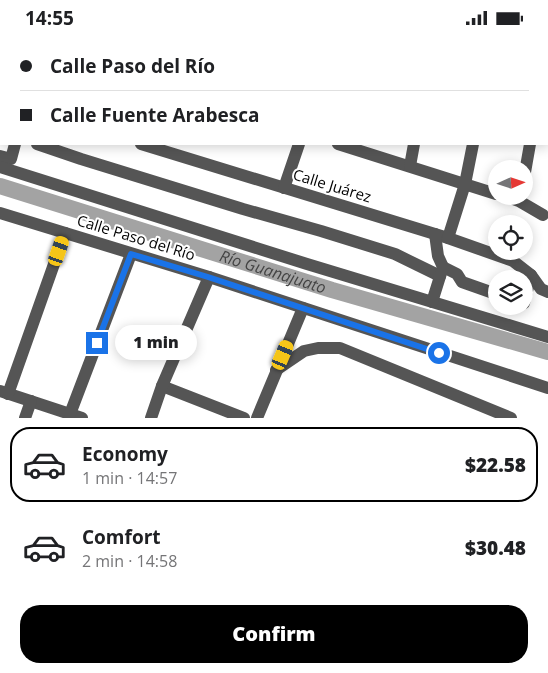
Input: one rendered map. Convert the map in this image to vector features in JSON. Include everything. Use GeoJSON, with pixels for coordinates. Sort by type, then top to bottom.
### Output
{"type":"FeatureCollection","features":[{"type":"Feature","properties":{"kind":"street"},"geometry":{"type":"LineString","coordinates":[[40,145],[395,254],[441,272],[457,273],[462,282],[488,291]]}},
{"type":"Feature","properties":{"kind":"street","name":"Calle Juárez"},"geometry":{"type":"LineString","coordinates":[[144,145],[448,238],[514,261],[525,270]]}},
{"type":"Feature","properties":{"kind":"street"},"geometry":{"type":"LineString","coordinates":[[284,188],[298,145]]}},
{"type":"Feature","properties":{"kind":"street"},"geometry":{"type":"LineString","coordinates":[[344,145],[357,147],[488,191]]}},
{"type":"Feature","properties":{"kind":"street"},"geometry":{"type":"LineString","coordinates":[[410,166],[414,145]]}},
{"type":"Feature","properties":{"kind":"street"},"geometry":{"type":"LineString","coordinates":[[448,238],[465,184],[473,145]]}},
{"type":"Feature","properties":{"kind":"street"},"geometry":{"type":"LineString","coordinates":[[527,160],[530,145]]}},
{"type":"Feature","properties":{"kind":"street"},"geometry":{"type":"LineString","coordinates":[[7,158],[23,174]]}},
{"type":"Feature","properties":{"kind":"street","name":"Calle Paso del Río"},"geometry":{"type":"LineString","coordinates":[[7,158],[23,174],[307,264],[548,337]]}},
{"type":"Feature","properties":{"kind":"street"},"geometry":{"type":"LineString","coordinates":[[529,205],[543,215]]}},
{"type":"Feature","properties":{"kind":"street","name":"Calle Paso del Río"},"geometry":{"type":"LineString","coordinates":[[0,213],[208,277],[548,388]]}},
{"type":"Feature","properties":{"kind":"street"},"geometry":{"type":"LineString","coordinates":[[65,233],[4,393],[76,416],[131,254]]}},
{"type":"Feature","properties":{"kind":"street"},"geometry":{"type":"LineString","coordinates":[[432,302],[441,272],[435,234]]}},
{"type":"Feature","properties":{"kind":"street"},"geometry":{"type":"LineString","coordinates":[[151,418],[162,386],[208,277]]}},
{"type":"Feature","properties":{"kind":"street"},"geometry":{"type":"LineString","coordinates":[[533,278],[541,289],[548,292]]}},
{"type":"Feature","properties":{"kind":"street"},"geometry":{"type":"LineString","coordinates":[[257,418],[302,308]]}},
{"type":"Feature","properties":{"kind":"street"},"geometry":{"type":"LineString","coordinates":[[276,371],[304,351],[318,348],[340,348],[511,418]]}},
{"type":"Feature","properties":{"kind":"street"},"geometry":{"type":"LineString","coordinates":[[162,386],[244,418]]}},
{"type":"Feature","properties":{"kind":"street"},"geometry":{"type":"LineString","coordinates":[[25,418],[31,401]]}},
{"type":"Feature","properties":{"kind":"waterway","name":"Río Guanajuato"},"geometry":{"type":"LineString","coordinates":[[0,186],[332,290],[548,352]]}},
{"type":"Feature","properties":{"kind":"route"},"geometry":{"type":"LineString","coordinates":[[97,343],[131,254],[208,277],[439,353]]}}]}
